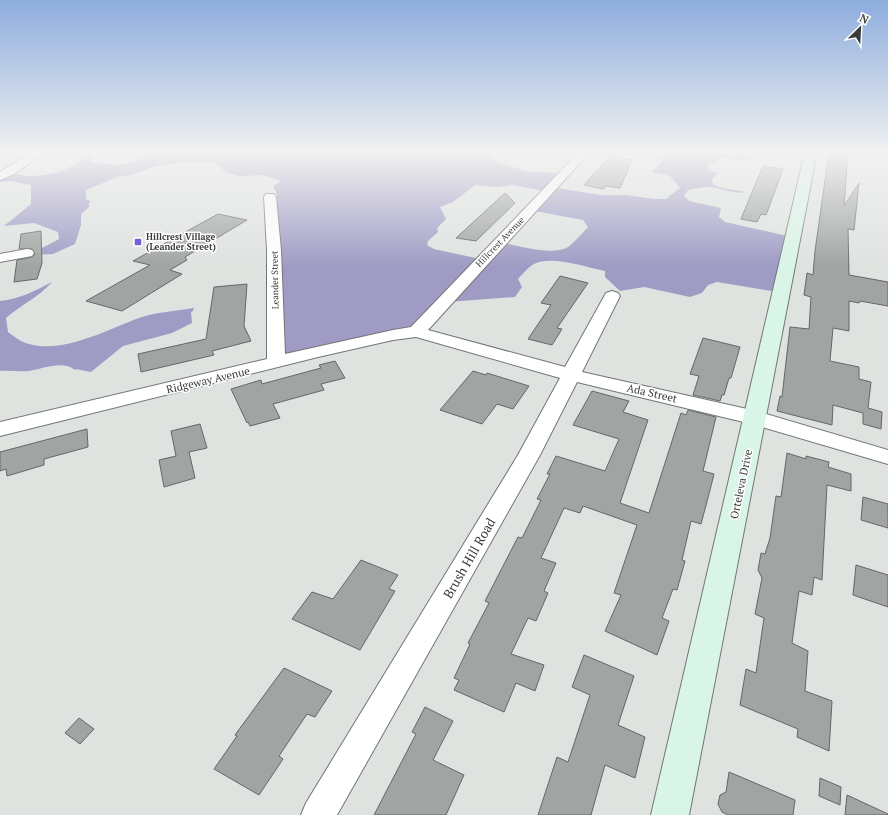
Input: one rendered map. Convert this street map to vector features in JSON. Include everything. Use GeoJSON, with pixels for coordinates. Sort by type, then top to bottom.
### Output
{"type":"FeatureCollection","features":[{"type":"Feature","properties":{"kind":"street","name":"Hillcrest Avenue"},"geometry":{"type":"LineString","coordinates":[[416,332],[549,190]]}},
{"type":"Feature","properties":{"kind":"street","name":"Orteleva Drive"},"geometry":{"type":"LineString","coordinates":[[670,815],[756,418],[803,190]]}},
{"type":"Feature","properties":{"kind":"street","name":"Leander Street"},"geometry":{"type":"LineString","coordinates":[[270,197],[275,258],[276,363]]}},
{"type":"Feature","properties":{"kind":"street"},"geometry":{"type":"LineString","coordinates":[[0,258],[27,253]]}},
{"type":"Feature","properties":{"kind":"street","name":"Brush Hill Road"},"geometry":{"type":"LineString","coordinates":[[318,815],[529,455],[612,296]]}},
{"type":"Feature","properties":{"kind":"street","name":"Ridgeway Avenue"},"geometry":{"type":"LineString","coordinates":[[0,429],[385,337],[416,332]]}},
{"type":"Feature","properties":{"kind":"street","name":"Ada Street"},"geometry":{"type":"LineString","coordinates":[[416,332],[572,375],[756,418],[888,457]]}},
{"type":"Feature","properties":{"kind":"shaded area"},"geometry":{"type":"Polygon","coordinates":[[[31,190],[86,190],[86,200],[91,201],[89,203],[89,207],[81,214],[81,225],[75,244],[53,254],[29,255],[59,239],[58,232],[34,223],[4,226],[31,204],[31,190]]]}},
{"type":"Feature","properties":{"kind":"shaded area"},"geometry":{"type":"Polygon","coordinates":[[[275,190],[468,190],[453,202],[440,207],[446,219],[437,228],[438,232],[428,241],[427,245],[434,249],[485,260],[503,243],[536,250],[562,250],[571,245],[588,227],[583,220],[535,211],[550,192],[539,190],[570,190],[601,195],[625,195],[666,199],[677,190],[688,190],[684,196],[689,201],[721,208],[719,217],[725,222],[792,237],[778,292],[717,282],[708,285],[702,293],[690,297],[644,287],[620,291],[605,277],[605,271],[559,261],[541,262],[532,265],[518,279],[522,287],[515,297],[447,302],[418,331],[280,357],[277,194],[275,190]]]}},
{"type":"Feature","properties":{"kind":"shaded area"},"geometry":{"type":"Polygon","coordinates":[[[724,190],[746,192],[737,193],[724,190]]]}},
{"type":"Feature","properties":{"kind":"shaded area"},"geometry":{"type":"Polygon","coordinates":[[[52,282],[6,318],[8,332],[21,341],[35,345],[50,346],[65,344],[96,335],[146,316],[194,308],[191,312],[192,323],[172,333],[123,346],[91,372],[75,370],[70,367],[59,365],[29,371],[0,371],[0,301],[20,296],[52,282]]]}},
{"type":"Feature","properties":{"kind":"building"},"geometry":{"type":"Polygon","coordinates":[[[753,190],[775,190],[766,215],[761,214],[757,222],[741,219],[753,190]]]}},
{"type":"Feature","properties":{"kind":"building"},"geometry":{"type":"Polygon","coordinates":[[[824,190],[845,190],[844,206],[854,190],[858,190],[854,230],[848,229],[849,275],[888,282],[888,306],[860,301],[859,303],[849,301],[849,331],[833,328],[830,361],[859,367],[859,379],[871,382],[868,408],[882,412],[881,429],[863,424],[863,413],[833,405],[832,425],[777,411],[780,396],[782,397],[790,327],[809,329],[811,297],[804,295],[807,273],[813,275],[824,190]]]}},
{"type":"Feature","properties":{"kind":"building"},"geometry":{"type":"Polygon","coordinates":[[[505,193],[515,203],[476,241],[456,238],[505,193]]]}},
{"type":"Feature","properties":{"kind":"building"},"geometry":{"type":"Polygon","coordinates":[[[218,214],[247,220],[185,257],[187,260],[170,270],[182,274],[122,311],[86,301],[150,265],[133,261],[218,214]]]}},
{"type":"Feature","properties":{"kind":"building"},"geometry":{"type":"Polygon","coordinates":[[[41,231],[42,263],[37,279],[14,282],[17,260],[32,257],[35,254],[32,249],[19,249],[21,234],[41,231]]]}},
{"type":"Feature","properties":{"kind":"building"},"geometry":{"type":"Polygon","coordinates":[[[560,276],[588,283],[557,328],[562,329],[552,345],[528,339],[551,305],[541,303],[560,276]]]}},
{"type":"Feature","properties":{"kind":"building"},"geometry":{"type":"Polygon","coordinates":[[[247,284],[244,326],[251,341],[212,351],[214,355],[141,372],[138,354],[206,339],[214,287],[247,284]]]}},
{"type":"Feature","properties":{"kind":"building"},"geometry":{"type":"Polygon","coordinates":[[[703,338],[740,347],[731,378],[729,378],[724,395],[722,395],[720,401],[693,395],[699,376],[690,374],[703,338]]]}},
{"type":"Feature","properties":{"kind":"building"},"geometry":{"type":"Polygon","coordinates":[[[335,361],[345,378],[321,384],[324,390],[273,404],[280,418],[250,426],[248,422],[247,423],[231,389],[261,380],[262,384],[321,368],[319,365],[335,361]]]}},
{"type":"Feature","properties":{"kind":"building"},"geometry":{"type":"Polygon","coordinates":[[[473,371],[486,375],[487,373],[529,386],[513,409],[497,404],[482,424],[440,410],[473,371]]]}},
{"type":"Feature","properties":{"kind":"building"},"geometry":{"type":"Polygon","coordinates":[[[592,391],[629,401],[623,412],[648,420],[620,503],[649,513],[681,413],[686,415],[688,410],[716,417],[703,471],[714,474],[701,524],[691,521],[682,560],[685,561],[677,590],[673,589],[662,618],[669,621],[657,655],[605,631],[621,595],[614,593],[637,525],[583,506],[580,513],[564,508],[541,558],[556,563],[544,591],[548,593],[536,621],[528,618],[511,654],[544,665],[535,691],[516,683],[504,712],[454,690],[459,680],[454,678],[470,644],[468,643],[489,603],[485,601],[518,537],[522,538],[541,500],[537,499],[550,474],[547,474],[556,456],[605,471],[619,439],[573,425],[592,391]]]}},
{"type":"Feature","properties":{"kind":"building"},"geometry":{"type":"Polygon","coordinates":[[[200,424],[207,448],[189,452],[195,478],[164,487],[159,460],[176,456],[171,431],[200,424]]]}},
{"type":"Feature","properties":{"kind":"building"},"geometry":{"type":"Polygon","coordinates":[[[87,429],[88,447],[44,459],[44,465],[7,476],[6,469],[0,471],[0,452],[87,429]]]}},
{"type":"Feature","properties":{"kind":"building"},"geometry":{"type":"Polygon","coordinates":[[[787,453],[806,459],[806,456],[829,462],[828,467],[851,474],[851,491],[827,485],[822,580],[814,577],[812,595],[799,591],[792,643],[808,651],[805,691],[832,701],[829,751],[797,737],[798,729],[740,705],[746,669],[756,673],[764,618],[755,614],[762,578],[758,570],[761,553],[765,554],[770,538],[776,496],[781,497],[787,453]]]}},
{"type":"Feature","properties":{"kind":"building"},"geometry":{"type":"Polygon","coordinates":[[[863,497],[888,504],[888,528],[861,520],[863,497]]]}},
{"type":"Feature","properties":{"kind":"building"},"geometry":{"type":"Polygon","coordinates":[[[361,560],[398,575],[389,589],[395,591],[360,650],[292,619],[312,592],[333,599],[361,560]]]}},
{"type":"Feature","properties":{"kind":"building"},"geometry":{"type":"Polygon","coordinates":[[[856,565],[888,575],[888,607],[853,595],[856,565]]]}},
{"type":"Feature","properties":{"kind":"building"},"geometry":{"type":"Polygon","coordinates":[[[584,655],[634,676],[618,725],[645,737],[635,778],[605,765],[591,815],[538,815],[557,757],[568,762],[590,695],[572,687],[584,655]]]}},
{"type":"Feature","properties":{"kind":"building"},"geometry":{"type":"Polygon","coordinates":[[[284,668],[332,691],[315,717],[307,714],[279,756],[283,759],[259,795],[214,769],[237,736],[235,735],[284,668]]]}},
{"type":"Feature","properties":{"kind":"building"},"geometry":{"type":"Polygon","coordinates":[[[425,707],[453,721],[433,760],[464,775],[446,815],[374,815],[416,734],[412,732],[425,707]]]}},
{"type":"Feature","properties":{"kind":"building"},"geometry":{"type":"Polygon","coordinates":[[[79,718],[94,729],[80,744],[65,733],[79,718]]]}},
{"type":"Feature","properties":{"kind":"building"},"geometry":{"type":"Polygon","coordinates":[[[729,772],[795,800],[793,815],[728,815],[722,812],[718,804],[720,795],[726,792],[729,772]]]}},
{"type":"Feature","properties":{"kind":"building"},"geometry":{"type":"Polygon","coordinates":[[[820,778],[841,787],[840,805],[819,796],[820,778]]]}},
{"type":"Feature","properties":{"kind":"building"},"geometry":{"type":"Polygon","coordinates":[[[847,795],[888,814],[888,815],[845,815],[847,795]]]}},
{"type":"Feature","properties":{"kind":"place","name":"Hillcrest Village (Leander Street)"},"geometry":{"type":"Point","coordinates":[138,242]}}]}
